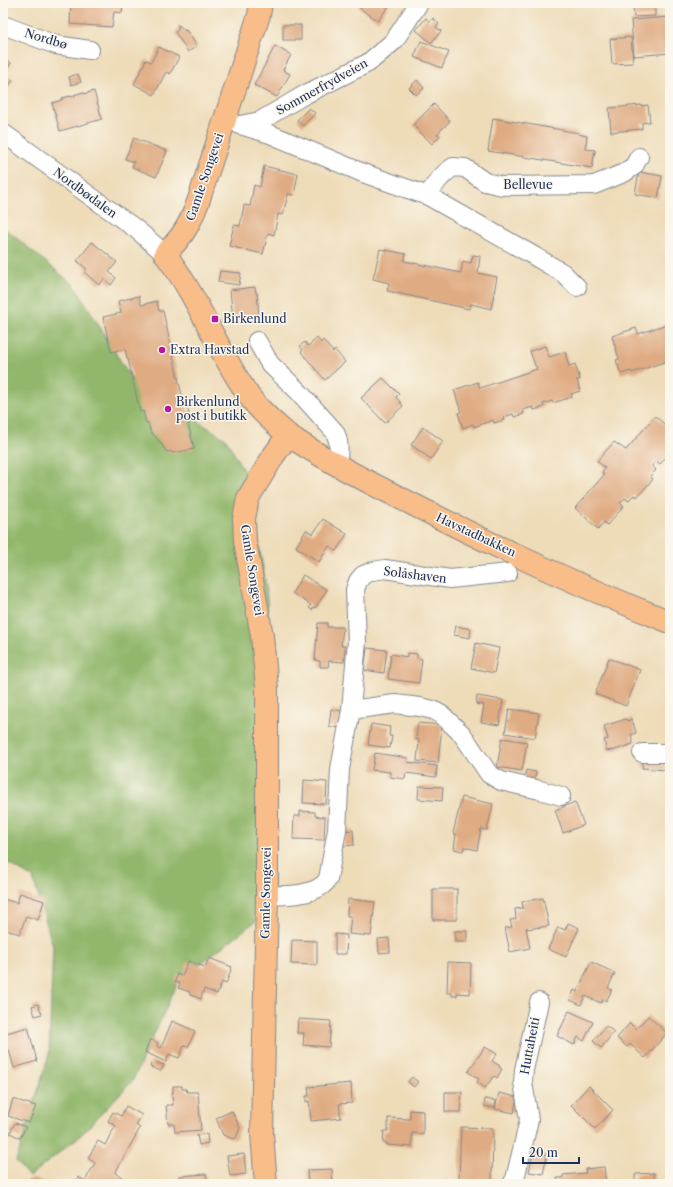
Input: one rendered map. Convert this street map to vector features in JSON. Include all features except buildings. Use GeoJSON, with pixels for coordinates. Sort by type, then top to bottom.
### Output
{"type":"FeatureCollection","features":[{"type":"Feature","properties":{"kind":"main road","name":"Gamle Songevei"},"geometry":{"type":"LineString","coordinates":[[165,254],[177,242],[189,226],[232,122],[262,3]]}},
{"type":"Feature","properties":{"kind":"main road"},"geometry":{"type":"LineString","coordinates":[[165,254],[192,293],[234,372],[250,397],[269,420],[288,435]]}},
{"type":"Feature","properties":{"kind":"main road","name":"Gamle Songevei"},"geometry":{"type":"LineString","coordinates":[[266,1184],[262,1134],[267,895],[267,688],[262,636],[245,541],[244,519],[248,498],[288,435]]}},
{"type":"Feature","properties":{"kind":"main road","name":"Havstadbakken"},"geometry":{"type":"LineString","coordinates":[[288,435],[337,464],[437,517],[487,541],[670,622]]}},
{"type":"Feature","properties":{"kind":"street","name":"Sommerfrydveien"},"geometry":{"type":"LineString","coordinates":[[232,122],[260,122],[304,95],[368,63],[394,41],[419,3]]}},
{"type":"Feature","properties":{"kind":"street","name":"Nordbø"},"geometry":{"type":"LineString","coordinates":[[3,25],[56,45],[90,50]]}},
{"type":"Feature","properties":{"kind":"street"},"geometry":{"type":"LineString","coordinates":[[232,122],[270,134],[363,173],[428,196],[529,252],[562,273],[577,287]]}},
{"type":"Feature","properties":{"kind":"street","name":"Nordbødalen"},"geometry":{"type":"LineString","coordinates":[[3,133],[136,229],[165,254]]}},
{"type":"Feature","properties":{"kind":"street","name":"Bellevue"},"geometry":{"type":"LineString","coordinates":[[428,196],[433,186],[444,173],[453,166],[465,168],[485,182],[502,186],[594,185],[624,173],[634,166],[639,157]]}},
{"type":"Feature","properties":{"kind":"street"},"geometry":{"type":"LineString","coordinates":[[257,341],[270,364],[298,391],[335,432],[339,440],[337,464]]}},
{"type":"Feature","properties":{"kind":"street","name":"Solåshaven"},"geometry":{"type":"LineString","coordinates":[[267,895],[310,892],[325,884],[328,879],[337,830],[340,769],[351,710],[357,641],[355,590],[358,581],[363,575],[373,571],[386,569],[450,580],[508,572]]}},
{"type":"Feature","properties":{"kind":"street"},"geometry":{"type":"LineString","coordinates":[[351,710],[395,704],[433,710],[442,715],[462,734],[489,774],[501,782],[561,796]]}},
{"type":"Feature","properties":{"kind":"street"},"geometry":{"type":"LineString","coordinates":[[642,753],[670,753]]}},
{"type":"Feature","properties":{"kind":"street","name":"Huttaheiti"},"geometry":{"type":"LineString","coordinates":[[512,1184],[515,1179],[529,1120],[523,1082],[524,1070],[539,1002]]}},
{"type":"Feature","properties":{"kind":"green space"},"geometry":{"type":"Polygon","coordinates":[[[3,227],[75,286],[132,380],[226,439],[247,477],[266,586],[274,697],[265,914],[179,980],[133,1080],[81,1135],[29,1177],[16,1161],[49,1055],[53,946],[33,878],[3,860],[3,227]]]}},
{"type":"Feature","properties":{"kind":"place","name":"Birkenlund"},"geometry":{"type":"Point","coordinates":[215,319]}},
{"type":"Feature","properties":{"kind":"place","name":"Extra Havstad"},"geometry":{"type":"Point","coordinates":[162,350]}},
{"type":"Feature","properties":{"kind":"place","name":"Birkenlund post i butikk"},"geometry":{"type":"Point","coordinates":[168,409]}}]}
